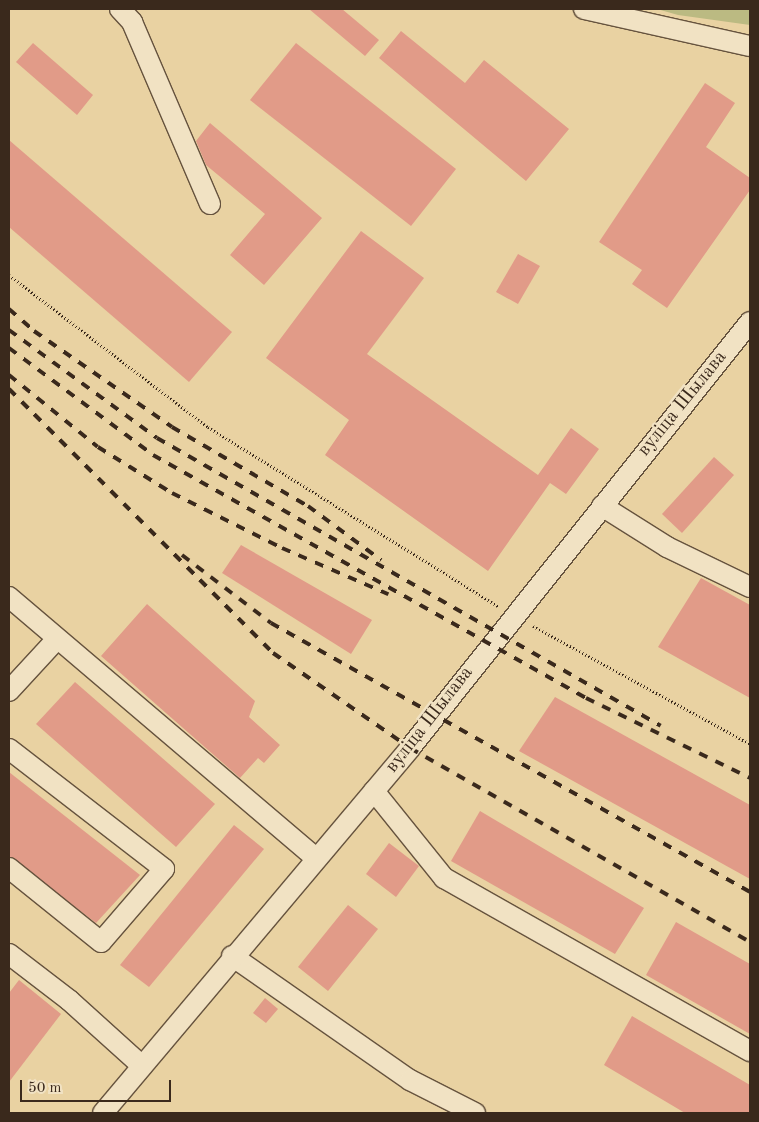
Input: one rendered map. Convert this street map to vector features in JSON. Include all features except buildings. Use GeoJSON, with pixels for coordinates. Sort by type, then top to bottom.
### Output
{"type":"FeatureCollection","features":[{"type":"Feature","properties":{"kind":"street"},"geometry":{"type":"LineString","coordinates":[[120,9],[132,22],[210,204]]}},
{"type":"Feature","properties":{"kind":"street"},"geometry":{"type":"LineString","coordinates":[[584,9],[750,46]]}},
{"type":"Feature","properties":{"kind":"street","name":"вуліца Шылава"},"geometry":{"type":"LineString","coordinates":[[103,1113],[232,956],[374,790],[750,322]]}},
{"type":"Feature","properties":{"kind":"street"},"geometry":{"type":"LineString","coordinates":[[602,506],[667,547],[750,587]]}},
{"type":"Feature","properties":{"kind":"street"},"geometry":{"type":"LineString","coordinates":[[9,597],[316,858]]}},
{"type":"Feature","properties":{"kind":"street"},"geometry":{"type":"LineString","coordinates":[[9,691],[57,639]]}},
{"type":"Feature","properties":{"kind":"street"},"geometry":{"type":"LineString","coordinates":[[9,749],[164,869],[101,942],[9,868]]}},
{"type":"Feature","properties":{"kind":"street"},"geometry":{"type":"LineString","coordinates":[[374,790],[444,878],[750,1051]]}},
{"type":"Feature","properties":{"kind":"street"},"geometry":{"type":"LineString","coordinates":[[9,954],[69,1000],[142,1066]]}},
{"type":"Feature","properties":{"kind":"street"},"geometry":{"type":"LineString","coordinates":[[232,956],[410,1080],[475,1113]]}},
{"type":"Feature","properties":{"kind":"path"},"geometry":{"type":"LineString","coordinates":[[9,275],[208,427],[513,615],[750,744]]}},
{"type":"Feature","properties":{"kind":"shaded area"},"geometry":{"type":"Polygon","coordinates":[[[657,9],[750,9],[750,25],[678,15],[657,9]]]}},
{"type":"Feature","properties":{"kind":"railway"},"geometry":{"type":"LineString","coordinates":[[9,309],[34,331],[172,427],[308,506],[381,560]]}},
{"type":"Feature","properties":{"kind":"railway"},"geometry":{"type":"LineString","coordinates":[[9,330],[157,438],[661,726]]}},
{"type":"Feature","properties":{"kind":"railway"},"geometry":{"type":"LineString","coordinates":[[9,348],[153,455],[586,698],[750,778]]}},
{"type":"Feature","properties":{"kind":"railway"},"geometry":{"type":"LineString","coordinates":[[9,375],[98,447],[172,493],[282,548],[388,594]]}},
{"type":"Feature","properties":{"kind":"railway"},"geometry":{"type":"LineString","coordinates":[[9,389],[273,653],[410,748],[750,942]]}},
{"type":"Feature","properties":{"kind":"railway"},"geometry":{"type":"LineString","coordinates":[[182,555],[271,623],[750,892]]}}]}
